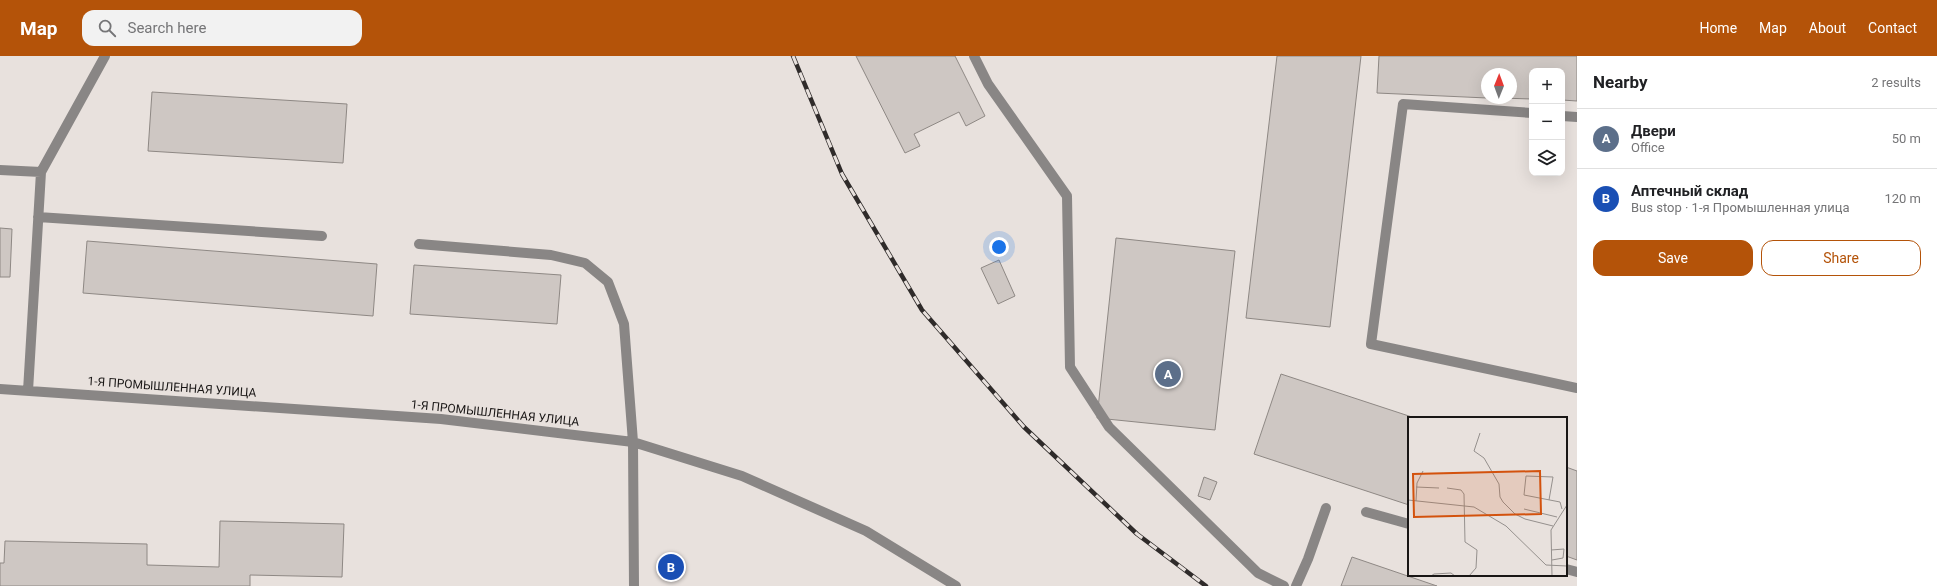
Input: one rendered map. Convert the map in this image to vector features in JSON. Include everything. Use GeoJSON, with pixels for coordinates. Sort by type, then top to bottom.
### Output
{"type":"FeatureCollection","features":[{"type":"Feature","properties":{"kind":"street"},"geometry":{"type":"LineString","coordinates":[[28,391],[41,172],[105,56]]}},
{"type":"Feature","properties":{"kind":"street"},"geometry":{"type":"LineString","coordinates":[[974,56],[988,84],[1067,196],[1070,367],[1109,427],[1258,573],[1284,586]]}},
{"type":"Feature","properties":{"kind":"street"},"geometry":{"type":"LineString","coordinates":[[1529,114],[1403,104],[1371,344],[1577,388]]}},
{"type":"Feature","properties":{"kind":"street"},"geometry":{"type":"LineString","coordinates":[[1565,116],[1577,117]]}},
{"type":"Feature","properties":{"kind":"street"},"geometry":{"type":"LineString","coordinates":[[0,170],[41,172]]}},
{"type":"Feature","properties":{"kind":"street"},"geometry":{"type":"LineString","coordinates":[[38,217],[322,236]]}},
{"type":"Feature","properties":{"kind":"street"},"geometry":{"type":"LineString","coordinates":[[419,244],[551,255],[585,263],[608,282],[624,324],[633,442],[634,586]]}},
{"type":"Feature","properties":{"kind":"street","name":"1-Я ПРОМЫШЛЕННАЯ УЛИЦА"},"geometry":{"type":"LineString","coordinates":[[0,389],[442,419],[633,442],[742,476],[866,531],[956,586]]}},
{"type":"Feature","properties":{"kind":"street"},"geometry":{"type":"LineString","coordinates":[[1296,586],[1308,559],[1326,508]]}},
{"type":"Feature","properties":{"kind":"street"},"geometry":{"type":"LineString","coordinates":[[1366,512],[1408,524]]}},
{"type":"Feature","properties":{"kind":"street"},"geometry":{"type":"LineString","coordinates":[[1567,569],[1577,572]]}},
{"type":"Feature","properties":{"kind":"building"},"geometry":{"type":"Polygon","coordinates":[[[856,56],[955,56],[985,116],[966,126],[959,112],[914,134],[920,146],[905,153],[856,56]]]}},
{"type":"Feature","properties":{"kind":"building"},"geometry":{"type":"Polygon","coordinates":[[[1277,56],[1361,56],[1330,327],[1246,318],[1277,56]]]}},
{"type":"Feature","properties":{"kind":"building"},"geometry":{"type":"Polygon","coordinates":[[[1379,56],[1577,56],[1577,101],[1565,100],[1565,68],[1529,68],[1529,99],[1517,99],[1517,68],[1481,68],[1481,98],[1377,93],[1379,56]]]}},
{"type":"Feature","properties":{"kind":"building"},"geometry":{"type":"Polygon","coordinates":[[[152,92],[347,104],[343,163],[148,151],[152,92]]]}},
{"type":"Feature","properties":{"kind":"building"},"geometry":{"type":"Polygon","coordinates":[[[0,228],[12,229],[10,277],[0,277],[0,228]]]}},
{"type":"Feature","properties":{"kind":"building"},"geometry":{"type":"Polygon","coordinates":[[[1116,238],[1235,251],[1215,430],[1097,418],[1116,238]]]}},
{"type":"Feature","properties":{"kind":"building"},"geometry":{"type":"Polygon","coordinates":[[[87,241],[377,264],[373,316],[83,293],[87,241]]]}},
{"type":"Feature","properties":{"kind":"building"},"geometry":{"type":"Polygon","coordinates":[[[999,260],[1015,296],[998,304],[981,268],[999,260]]]}},
{"type":"Feature","properties":{"kind":"building"},"geometry":{"type":"Polygon","coordinates":[[[414,265],[561,275],[557,324],[410,314],[414,265]]]}},
{"type":"Feature","properties":{"kind":"building"},"geometry":{"type":"Polygon","coordinates":[[[1281,374],[1412,417],[1408,417],[1408,505],[1254,454],[1281,374]]]}},
{"type":"Feature","properties":{"kind":"building"},"geometry":{"type":"Polygon","coordinates":[[[1567,467],[1577,471],[1577,560],[1567,556],[1567,467]]]}},
{"type":"Feature","properties":{"kind":"building"},"geometry":{"type":"Polygon","coordinates":[[[1204,477],[1217,482],[1210,500],[1198,496],[1204,477]]]}},
{"type":"Feature","properties":{"kind":"building"},"geometry":{"type":"Polygon","coordinates":[[[220,521],[344,524],[342,577],[250,575],[250,586],[0,586],[0,563],[4,563],[5,541],[147,544],[147,565],[219,567],[220,521]]]}},
{"type":"Feature","properties":{"kind":"building"},"geometry":{"type":"Polygon","coordinates":[[[1352,557],[1437,586],[1341,586],[1352,557]]]}},
{"type":"Feature","properties":{"kind":"railway"},"geometry":{"type":"LineString","coordinates":[[793,56],[842,174],[922,310],[1024,427],[1137,534],[1206,586]]}},
{"type":"Feature","properties":{"kind":"place","name":"Двери"},"geometry":{"type":"Point","coordinates":[1168,374]}},
{"type":"Feature","properties":{"kind":"place","name":"Аптечный склад"},"geometry":{"type":"Point","coordinates":[671,567]}}]}
